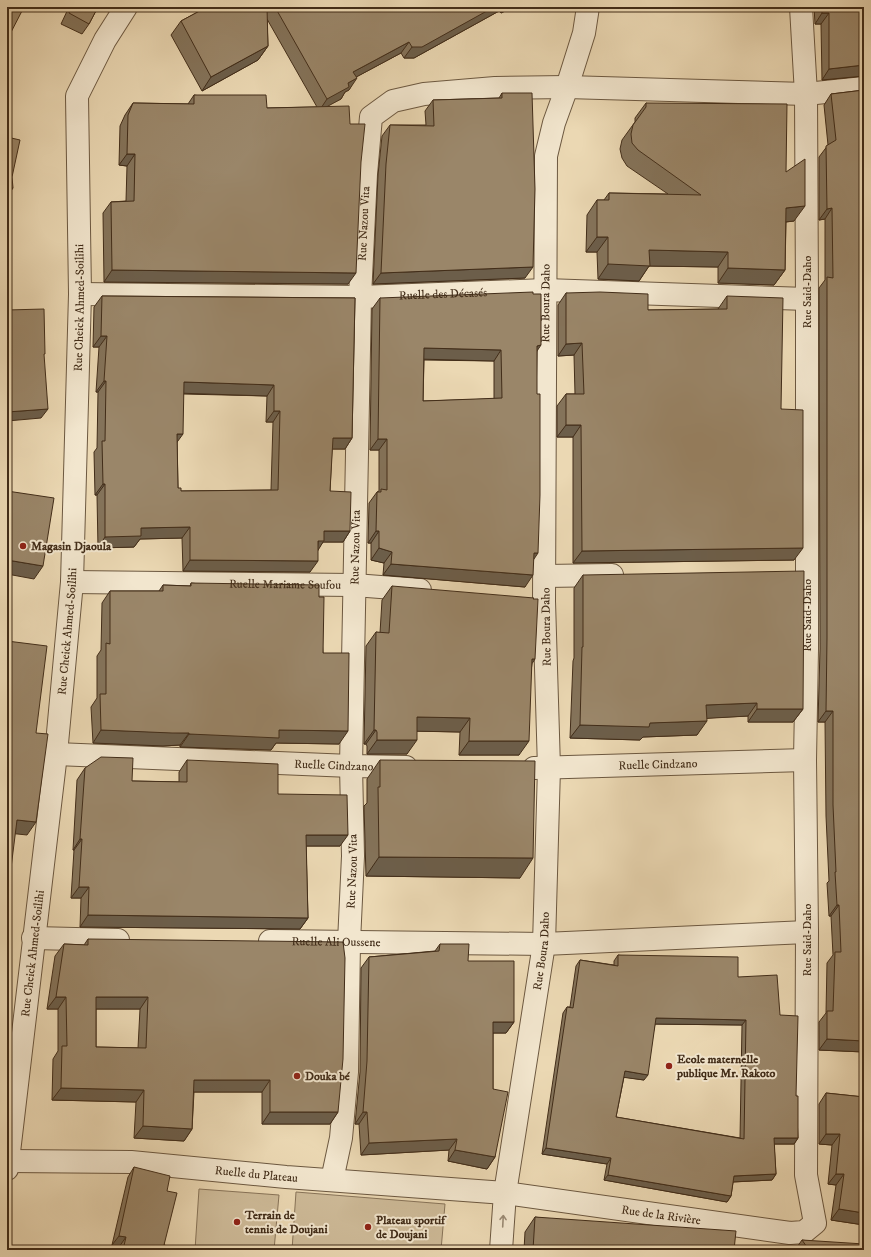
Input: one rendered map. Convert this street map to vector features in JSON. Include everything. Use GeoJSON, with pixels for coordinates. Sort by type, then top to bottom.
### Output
{"type":"FeatureCollection","features":[{"type":"Feature","properties":{"kind":"street","name":"Rue Cheick Ahmed-Soilihi"},"geometry":{"type":"LineString","coordinates":[[8,1165],[33,938],[56,754],[72,582],[80,294],[77,96],[105,40],[126,7]]}},
{"type":"Feature","properties":{"kind":"street","name":"Rue Boura Daho"},"geometry":{"type":"LineString","coordinates":[[501,1250],[505,1193],[544,944],[549,768],[544,601],[546,156],[554,123],[568,87],[584,33],[588,7]]}},
{"type":"Feature","properties":{"kind":"street","name":"Rue Said-Daho"},"geometry":{"type":"LineString","coordinates":[[801,7],[806,94],[807,299],[798,572],[806,650],[806,1175],[815,1224]]}},
{"type":"Feature","properties":{"kind":"street"},"geometry":{"type":"LineString","coordinates":[[568,87],[806,94],[864,88]]}},
{"type":"Feature","properties":{"kind":"street","name":"Rue Nazou Vita"},"geometry":{"type":"LineString","coordinates":[[332,1180],[341,1138],[347,1072],[349,942],[353,856],[351,766],[360,297],[366,174],[371,117],[393,101],[424,94],[495,88],[568,87]]}},
{"type":"Feature","properties":{"kind":"street","name":"Ruelle des Décasés"},"geometry":{"type":"LineString","coordinates":[[80,294],[360,297],[545,290],[807,299]]}},
{"type":"Feature","properties":{"kind":"street"},"geometry":{"type":"LineString","coordinates":[[545,576],[630,575]]}},
{"type":"Feature","properties":{"kind":"street","name":"Ruelle Mariame Soufou"},"geometry":{"type":"LineString","coordinates":[[72,582],[354,585],[442,592]]}},
{"type":"Feature","properties":{"kind":"street"},"geometry":{"type":"LineString","coordinates":[[521,599],[544,601]]}},
{"type":"Feature","properties":{"kind":"street","name":"Ruelle Cindzano"},"geometry":{"type":"LineString","coordinates":[[56,754],[351,766],[422,767]]}},
{"type":"Feature","properties":{"kind":"street","name":"Ruelle Cindzano"},"geometry":{"type":"LineString","coordinates":[[517,768],[805,760]]}},
{"type":"Feature","properties":{"kind":"street","name":"Ruelle Ali Oussene"},"geometry":{"type":"LineString","coordinates":[[254,941],[544,944],[807,932]]}},
{"type":"Feature","properties":{"kind":"street"},"geometry":{"type":"LineString","coordinates":[[33,938],[135,940]]}},
{"type":"Feature","properties":{"kind":"street","name":"Ruelle du Plateau"},"geometry":{"type":"LineString","coordinates":[[8,1165],[131,1162],[286,1177],[505,1193]]}},
{"type":"Feature","properties":{"kind":"street","name":"Rue de la Rivière"},"geometry":{"type":"LineString","coordinates":[[505,1193],[790,1233],[804,1232],[815,1224]]}},
{"type":"Feature","properties":{"kind":"shaded area","name":"Terrain de tennis de Doujani"},"geometry":{"type":"Polygon","coordinates":[[[199,1189],[279,1195],[274,1250],[195,1250],[199,1189]]]}},
{"type":"Feature","properties":{"kind":"shaded area","name":"Plateau sportif de Doujani"},"geometry":{"type":"Polygon","coordinates":[[[296,1192],[445,1204],[441,1250],[292,1250],[296,1192]]]}},
{"type":"Feature","properties":{"kind":"building"},"geometry":{"type":"Polygon","coordinates":[[[7,7],[24,7],[7,40],[7,7]]]}},
{"type":"Feature","properties":{"kind":"building"},"geometry":{"type":"Polygon","coordinates":[[[72,7],[98,7],[89,24],[69,13],[72,7]]]}},
{"type":"Feature","properties":{"kind":"building"},"geometry":{"type":"Polygon","coordinates":[[[207,7],[267,7],[268,46],[211,77],[181,21],[207,7]]]}},
{"type":"Feature","properties":{"kind":"building"},"geometry":{"type":"Polygon","coordinates":[[[275,7],[494,7],[422,47],[412,47],[409,42],[353,72],[357,78],[348,83],[349,87],[327,99],[275,7]]]}},
{"type":"Feature","properties":{"kind":"building"},"geometry":{"type":"Polygon","coordinates":[[[822,7],[864,7],[864,65],[829,69],[829,13],[822,13],[822,7]]]}},
{"type":"Feature","properties":{"kind":"building"},"geometry":{"type":"Polygon","coordinates":[[[864,90],[864,1041],[827,1039],[827,1011],[833,1011],[835,952],[841,952],[839,905],[837,905],[835,872],[833,711],[826,711],[827,277],[833,278],[832,208],[827,209],[826,146],[836,140],[831,94],[864,90]]]}},
{"type":"Feature","properties":{"kind":"building"},"geometry":{"type":"Polygon","coordinates":[[[502,93],[532,93],[535,189],[533,267],[381,273],[386,164],[390,125],[434,126],[433,100],[502,98],[502,93]]]}},
{"type":"Feature","properties":{"kind":"building"},"geometry":{"type":"Polygon","coordinates":[[[194,95],[266,95],[267,108],[349,106],[350,124],[365,124],[361,162],[356,273],[112,270],[111,202],[134,201],[135,154],[127,154],[128,115],[133,103],[194,104],[194,95]]]}},
{"type":"Feature","properties":{"kind":"building"},"geometry":{"type":"Polygon","coordinates":[[[646,103],[787,104],[786,172],[805,159],[805,206],[786,208],[785,270],[728,268],[728,252],[649,250],[650,266],[608,264],[608,237],[597,237],[597,200],[609,200],[609,193],[701,195],[638,150],[632,143],[631,134],[633,125],[646,107],[646,103]]]}},
{"type":"Feature","properties":{"kind":"building"},"geometry":{"type":"Polygon","coordinates":[[[7,137],[20,140],[12,177],[13,188],[7,188],[7,137]]]}},
{"type":"Feature","properties":{"kind":"building"},"geometry":{"type":"Polygon","coordinates":[[[533,292],[533,294],[541,294],[541,345],[537,346],[537,394],[540,394],[540,495],[538,553],[534,553],[533,575],[391,564],[392,552],[379,548],[379,531],[376,531],[377,492],[381,492],[381,489],[387,490],[387,439],[378,439],[380,298],[533,292]],[[424,348],[423,401],[502,398],[501,350],[424,348]]]}},
{"type":"Feature","properties":{"kind":"building"},"geometry":{"type":"Polygon","coordinates":[[[600,292],[648,294],[648,310],[727,309],[727,296],[783,298],[781,409],[803,410],[803,548],[582,551],[581,425],[566,425],[566,394],[584,394],[582,343],[566,344],[566,293],[600,292]]]}},
{"type":"Feature","properties":{"kind":"building"},"geometry":{"type":"Polygon","coordinates":[[[102,296],[355,298],[352,438],[333,438],[330,491],[351,492],[350,531],[324,531],[324,541],[318,541],[318,561],[190,560],[190,527],[141,528],[141,536],[105,537],[105,484],[103,484],[102,441],[105,441],[106,381],[104,381],[107,336],[101,336],[102,296]],[[184,382],[183,434],[177,434],[178,488],[181,488],[181,491],[278,490],[280,411],[274,411],[274,385],[184,382]]]}},
{"type":"Feature","properties":{"kind":"building"},"geometry":{"type":"Polygon","coordinates":[[[44,309],[44,354],[48,409],[7,412],[7,310],[44,309]]]}},
{"type":"Feature","properties":{"kind":"building"},"geometry":{"type":"Polygon","coordinates":[[[7,491],[54,498],[43,566],[7,560],[7,491]]]}},
{"type":"Feature","properties":{"kind":"building"},"geometry":{"type":"Polygon","coordinates":[[[804,571],[803,709],[757,709],[757,703],[706,705],[707,721],[650,723],[649,727],[580,725],[583,647],[583,575],[804,571]]]}},
{"type":"Feature","properties":{"kind":"building"},"geometry":{"type":"Polygon","coordinates":[[[191,583],[319,585],[319,597],[324,597],[323,653],[349,653],[348,731],[279,730],[279,738],[101,730],[100,694],[106,694],[106,643],[110,644],[110,591],[163,591],[163,585],[191,586],[191,583]]]}},
{"type":"Feature","properties":{"kind":"building"},"geometry":{"type":"Polygon","coordinates":[[[392,586],[538,599],[535,659],[532,659],[529,741],[469,741],[470,718],[417,717],[417,740],[377,740],[377,732],[374,730],[376,632],[389,633],[392,586]]]}},
{"type":"Feature","properties":{"kind":"building"},"geometry":{"type":"Polygon","coordinates":[[[7,641],[47,646],[36,733],[48,734],[36,822],[17,820],[7,900],[7,641]]]}},
{"type":"Feature","properties":{"kind":"building"},"geometry":{"type":"Polygon","coordinates":[[[101,757],[133,758],[132,781],[187,782],[187,760],[278,764],[278,794],[347,795],[348,835],[306,835],[308,918],[88,915],[89,887],[79,887],[82,839],[80,839],[85,768],[101,757]]]}},
{"type":"Feature","properties":{"kind":"building"},"geometry":{"type":"Polygon","coordinates":[[[380,760],[535,761],[533,858],[379,857],[378,787],[380,787],[380,760]]]}},
{"type":"Feature","properties":{"kind":"building"},"geometry":{"type":"Polygon","coordinates":[[[88,939],[343,942],[345,958],[343,1059],[338,1112],[270,1112],[270,1080],[194,1080],[192,1129],[143,1126],[144,1090],[61,1088],[62,1046],[67,1046],[66,997],[56,997],[64,944],[88,945],[88,939]],[[96,997],[96,1047],[146,1048],[148,997],[96,997]]]}},
{"type":"Feature","properties":{"kind":"building"},"geometry":{"type":"Polygon","coordinates":[[[440,944],[469,944],[468,961],[514,961],[514,1022],[493,1022],[493,1089],[508,1092],[495,1157],[455,1150],[457,1139],[369,1143],[367,1112],[363,1112],[367,1061],[369,957],[439,951],[440,944]]]}},
{"type":"Feature","properties":{"kind":"building","name":"Ecole maternelle publique Mr. Rakoto"},"geometry":{"type":"Polygon","coordinates":[[[618,955],[738,957],[738,977],[777,975],[780,1015],[798,1016],[796,1096],[798,1096],[798,1138],[774,1138],[776,1174],[734,1176],[731,1196],[608,1175],[611,1158],[546,1148],[567,1007],[573,1008],[580,960],[618,966],[618,955]],[[656,1018],[648,1075],[625,1071],[616,1117],[744,1139],[746,1020],[656,1018]]]}},
{"type":"Feature","properties":{"kind":"building"},"geometry":{"type":"Polygon","coordinates":[[[826,1093],[864,1097],[864,1213],[839,1209],[844,1174],[836,1174],[840,1134],[826,1134],[826,1093]]]}},
{"type":"Feature","properties":{"kind":"building"},"geometry":{"type":"Polygon","coordinates":[[[134,1167],[170,1176],[167,1191],[177,1193],[164,1245],[181,1250],[123,1250],[126,1237],[119,1236],[134,1167]]]}},
{"type":"Feature","properties":{"kind":"building"},"geometry":{"type":"Polygon","coordinates":[[[535,1217],[736,1231],[734,1250],[533,1250],[535,1217]]]}},
{"type":"Feature","properties":{"kind":"building"},"geometry":{"type":"Polygon","coordinates":[[[802,1240],[864,1244],[864,1250],[809,1250],[802,1240]]]}},
{"type":"Feature","properties":{"kind":"place","name":"Magasin Djaoula"},"geometry":{"type":"Point","coordinates":[23,546]}},
{"type":"Feature","properties":{"kind":"place","name":"Ecole maternelle publique Mr. Rakoto"},"geometry":{"type":"Point","coordinates":[669,1066]}},
{"type":"Feature","properties":{"kind":"place","name":"Douka bé"},"geometry":{"type":"Point","coordinates":[297,1076]}},
{"type":"Feature","properties":{"kind":"place","name":"Terrain de tennis de Doujani"},"geometry":{"type":"Point","coordinates":[237,1222]}},
{"type":"Feature","properties":{"kind":"place","name":"Plateau sportif de Doujani"},"geometry":{"type":"Point","coordinates":[368,1227]}}]}
